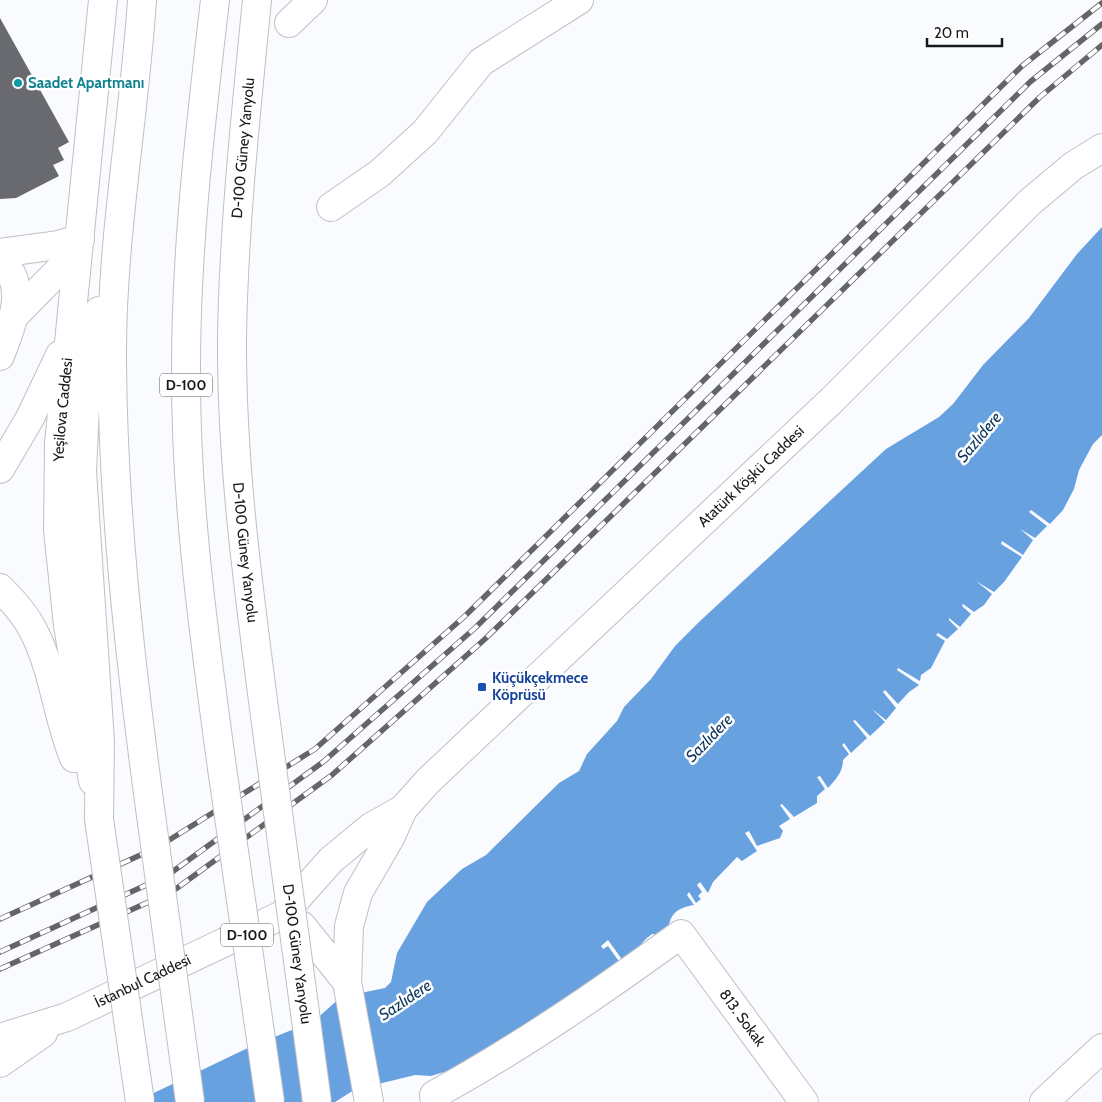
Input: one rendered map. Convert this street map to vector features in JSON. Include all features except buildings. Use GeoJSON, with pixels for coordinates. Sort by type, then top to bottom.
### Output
{"type":"FeatureCollection","features":[{"type":"Feature","properties":{"kind":"main road","name":"Yeşilova Caddesi"},"geometry":{"type":"LineString","coordinates":[[99,819],[70,644],[58,530],[59,443],[103,0]]}},
{"type":"Feature","properties":{"kind":"main road"},"geometry":{"type":"LineString","coordinates":[[142,0],[137,78],[123,179],[115,272],[112,360],[116,457],[122,563],[133,674],[190,1102]]}},
{"type":"Feature","properties":{"kind":"main road","name":"D-100"},"geometry":{"type":"LineString","coordinates":[[215,0],[191,248],[186,367],[188,462],[200,603],[270,1102]]}},
{"type":"Feature","properties":{"kind":"main road","name":"D-100 Güney Yanyolu"},"geometry":{"type":"LineString","coordinates":[[256,0],[235,234],[232,337],[235,450],[267,731],[317,1102]]}},
{"type":"Feature","properties":{"kind":"main road"},"geometry":{"type":"LineString","coordinates":[[289,23],[313,0]]}},
{"type":"Feature","properties":{"kind":"main road"},"geometry":{"type":"LineString","coordinates":[[330,207],[380,173],[425,132],[481,62],[579,0]]}},
{"type":"Feature","properties":{"kind":"main road","name":"Atatürk Köşkü Caddesi"},"geometry":{"type":"LineString","coordinates":[[403,808],[428,781],[832,400],[1030,202],[1073,166],[1102,148]]}},
{"type":"Feature","properties":{"kind":"main road"},"geometry":{"type":"LineString","coordinates":[[123,179],[110,238],[85,406],[82,472],[100,742],[99,819],[140,1102]]}},
{"type":"Feature","properties":{"kind":"main road"},"geometry":{"type":"LineString","coordinates":[[0,253],[80,240]]}},
{"type":"Feature","properties":{"kind":"main road"},"geometry":{"type":"LineString","coordinates":[[16,314],[70,259],[80,240]]}},
{"type":"Feature","properties":{"kind":"main road"},"geometry":{"type":"LineString","coordinates":[[0,260],[8,267],[15,283],[16,314],[0,356]]}},
{"type":"Feature","properties":{"kind":"main road"},"geometry":{"type":"LineString","coordinates":[[0,469],[30,418],[69,333]]}},
{"type":"Feature","properties":{"kind":"main road"},"geometry":{"type":"LineString","coordinates":[[5,597],[33,630],[49,671],[70,749],[99,819]]}},
{"type":"Feature","properties":{"kind":"main road"},"geometry":{"type":"LineString","coordinates":[[347,982],[302,926],[282,915],[331,860],[371,827],[403,808]]}},
{"type":"Feature","properties":{"kind":"main road"},"geometry":{"type":"LineString","coordinates":[[369,1102],[347,982],[349,926],[358,893],[390,838],[403,808]]}},
{"type":"Feature","properties":{"kind":"main road","name":"İstanbul Caddesi"},"geometry":{"type":"LineString","coordinates":[[0,1038],[67,1017],[282,915]]}},
{"type":"Feature","properties":{"kind":"main road","name":"813. Sokak"},"geometry":{"type":"LineString","coordinates":[[435,1102],[434,1095],[482,1068],[601,992],[681,934],[804,1102]]}},
{"type":"Feature","properties":{"kind":"main road"},"geometry":{"type":"LineString","coordinates":[[0,1063],[67,1017]]}},
{"type":"Feature","properties":{"kind":"main road"},"geometry":{"type":"LineString","coordinates":[[1044,1102],[1102,1048]]}},
{"type":"Feature","properties":{"kind":"water","name":"Sazlıdere"},"geometry":{"type":"Polygon","coordinates":[[[1102,227],[1102,435],[1093,444],[1079,470],[1074,489],[1063,510],[1050,524],[1031,510],[1029,512],[1047,526],[1035,538],[1020,529],[1033,540],[1023,555],[1002,541],[1001,544],[1022,557],[1004,582],[994,592],[976,581],[992,594],[984,605],[974,612],[963,604],[962,606],[971,614],[960,627],[949,618],[958,629],[947,639],[938,633],[936,635],[945,641],[931,668],[921,675],[920,681],[898,668],[897,670],[919,685],[909,692],[898,704],[885,690],[883,692],[896,708],[886,720],[872,709],[885,722],[870,736],[855,720],[853,721],[867,738],[851,753],[844,743],[842,745],[849,754],[843,760],[842,768],[828,788],[820,776],[817,777],[825,789],[817,796],[817,803],[794,817],[782,804],[780,805],[790,819],[779,826],[783,831],[780,838],[757,846],[749,831],[745,833],[757,851],[742,861],[737,857],[713,882],[708,893],[700,882],[697,885],[702,892],[698,896],[701,899],[696,903],[689,892],[687,895],[694,905],[676,912],[671,918],[668,929],[662,935],[652,934],[648,937],[626,965],[608,940],[601,946],[603,949],[608,946],[623,967],[599,985],[591,980],[552,1014],[494,1043],[464,1066],[431,1076],[415,1075],[354,1090],[335,1102],[135,1102],[252,1046],[314,1021],[341,997],[385,988],[391,982],[397,953],[427,902],[462,869],[486,855],[559,783],[579,771],[587,754],[617,721],[624,707],[651,679],[675,646],[699,622],[886,449],[939,417],[953,404],[983,365],[1029,318],[1077,254],[1102,227]]]}},
{"type":"Feature","properties":{"kind":"railway"},"geometry":{"type":"LineString","coordinates":[[0,919],[158,847],[315,749],[465,616],[1022,66],[1102,3]]}},
{"type":"Feature","properties":{"kind":"railway"},"geometry":{"type":"LineString","coordinates":[[0,952],[168,875],[323,762],[475,628],[1030,82],[1102,24]]}},
{"type":"Feature","properties":{"kind":"railway"},"geometry":{"type":"LineString","coordinates":[[0,969],[173,891],[332,775],[485,639],[1040,97],[1102,45]]}},
{"type":"Feature","properties":{"kind":"place","name":"Saadet Apartmanı"},"geometry":{"type":"Point","coordinates":[18,83]}},
{"type":"Feature","properties":{"kind":"place","name":"Küçükçekmece Köprüsü"},"geometry":{"type":"Point","coordinates":[482,687]}}]}
